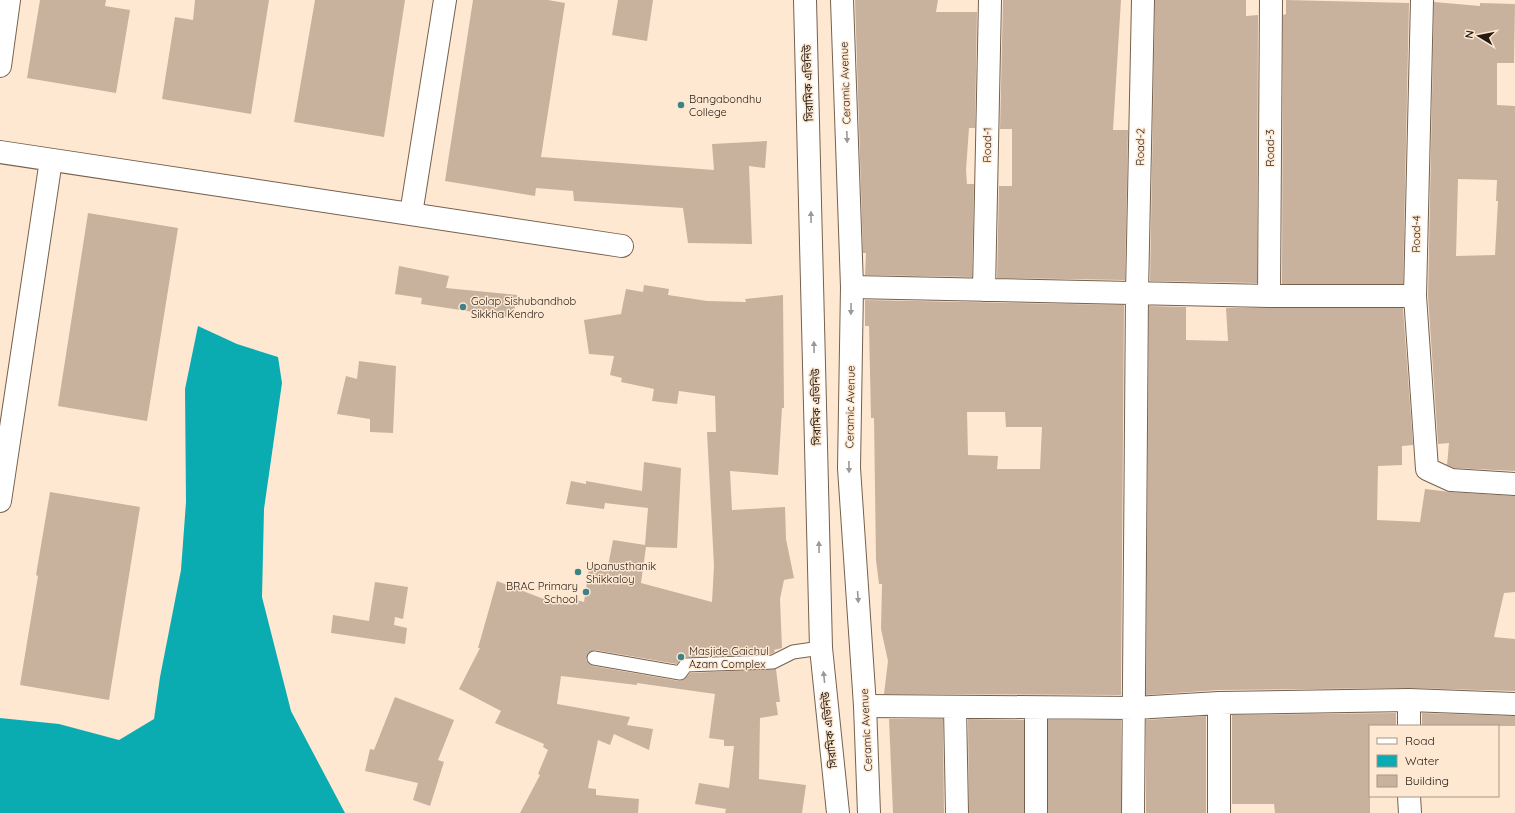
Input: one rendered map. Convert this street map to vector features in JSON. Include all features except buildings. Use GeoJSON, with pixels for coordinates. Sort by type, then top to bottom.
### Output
{"type":"FeatureCollection","features":[{"type":"Feature","properties":{"kind":"street"},"geometry":{"type":"LineString","coordinates":[[0,66],[9,0]]}},
{"type":"Feature","properties":{"kind":"street"},"geometry":{"type":"LineString","coordinates":[[411,214],[445,0]]}},
{"type":"Feature","properties":{"kind":"street","name":"সিরামিক এভিনিউ"},"geometry":{"type":"LineString","coordinates":[[805,0],[822,648],[838,813]]}},
{"type":"Feature","properties":{"kind":"street","name":"Ceramic Avenue"},"geometry":{"type":"LineString","coordinates":[[842,0],[852,287],[849,468],[865,706],[869,813]]}},
{"type":"Feature","properties":{"kind":"street","name":"Road-1"},"geometry":{"type":"LineString","coordinates":[[984,290],[990,0]]}},
{"type":"Feature","properties":{"kind":"street","name":"Road-2"},"geometry":{"type":"LineString","coordinates":[[1134,813],[1137,293],[1143,0]]}},
{"type":"Feature","properties":{"kind":"street","name":"Road-3"},"geometry":{"type":"LineString","coordinates":[[1269,296],[1271,0]]}},
{"type":"Feature","properties":{"kind":"street","name":"Road-4"},"geometry":{"type":"LineString","coordinates":[[1422,0],[1414,296],[1428,469],[1451,480],[1515,484]]}},
{"type":"Feature","properties":{"kind":"street"},"geometry":{"type":"LineString","coordinates":[[0,152],[622,246]]}},
{"type":"Feature","properties":{"kind":"street"},"geometry":{"type":"LineString","coordinates":[[0,501],[4,448],[51,160]]}},
{"type":"Feature","properties":{"kind":"street"},"geometry":{"type":"LineString","coordinates":[[852,287],[1269,296],[1414,296]]}},
{"type":"Feature","properties":{"kind":"street"},"geometry":{"type":"LineString","coordinates":[[865,706],[1135,708],[1218,703],[1409,700],[1515,704]]}},
{"type":"Feature","properties":{"kind":"street"},"geometry":{"type":"LineString","coordinates":[[1409,700],[1409,725]]}},
{"type":"Feature","properties":{"kind":"street"},"geometry":{"type":"LineString","coordinates":[[1218,703],[1219,813]]}},
{"type":"Feature","properties":{"kind":"street"},"geometry":{"type":"LineString","coordinates":[[955,707],[957,813]]}},
{"type":"Feature","properties":{"kind":"street"},"geometry":{"type":"LineString","coordinates":[[1036,708],[1036,813]]}},
{"type":"Feature","properties":{"kind":"street"},"geometry":{"type":"LineString","coordinates":[[1409,797],[1410,813]]}},
{"type":"Feature","properties":{"kind":"lane"},"geometry":{"type":"LineString","coordinates":[[594,658],[680,673],[686,665],[773,662],[793,652],[822,648]]}},
{"type":"Feature","properties":{"kind":"water"},"geometry":{"type":"Polygon","coordinates":[[[198,326],[237,344],[278,357],[282,383],[264,509],[262,597],[291,711],[345,813],[0,813],[0,718],[59,724],[119,740],[154,719],[160,677],[181,570],[186,502],[185,389],[198,326]]]}},
{"type":"Feature","properties":{"kind":"place","name":"Bangabondhu College"},"geometry":{"type":"Point","coordinates":[681,105]}},
{"type":"Feature","properties":{"kind":"place","name":"Golap Sishubandhob Sikkha Kendro"},"geometry":{"type":"Point","coordinates":[463,307]}},
{"type":"Feature","properties":{"kind":"place","name":"Upanusthanik Shikkaloy"},"geometry":{"type":"Point","coordinates":[578,572]}},
{"type":"Feature","properties":{"kind":"place","name":"BRAC Primary School"},"geometry":{"type":"Point","coordinates":[586,592]}},
{"type":"Feature","properties":{"kind":"place","name":"Masjide Gaichul Azam Complex"},"geometry":{"type":"Point","coordinates":[681,657]}}]}
